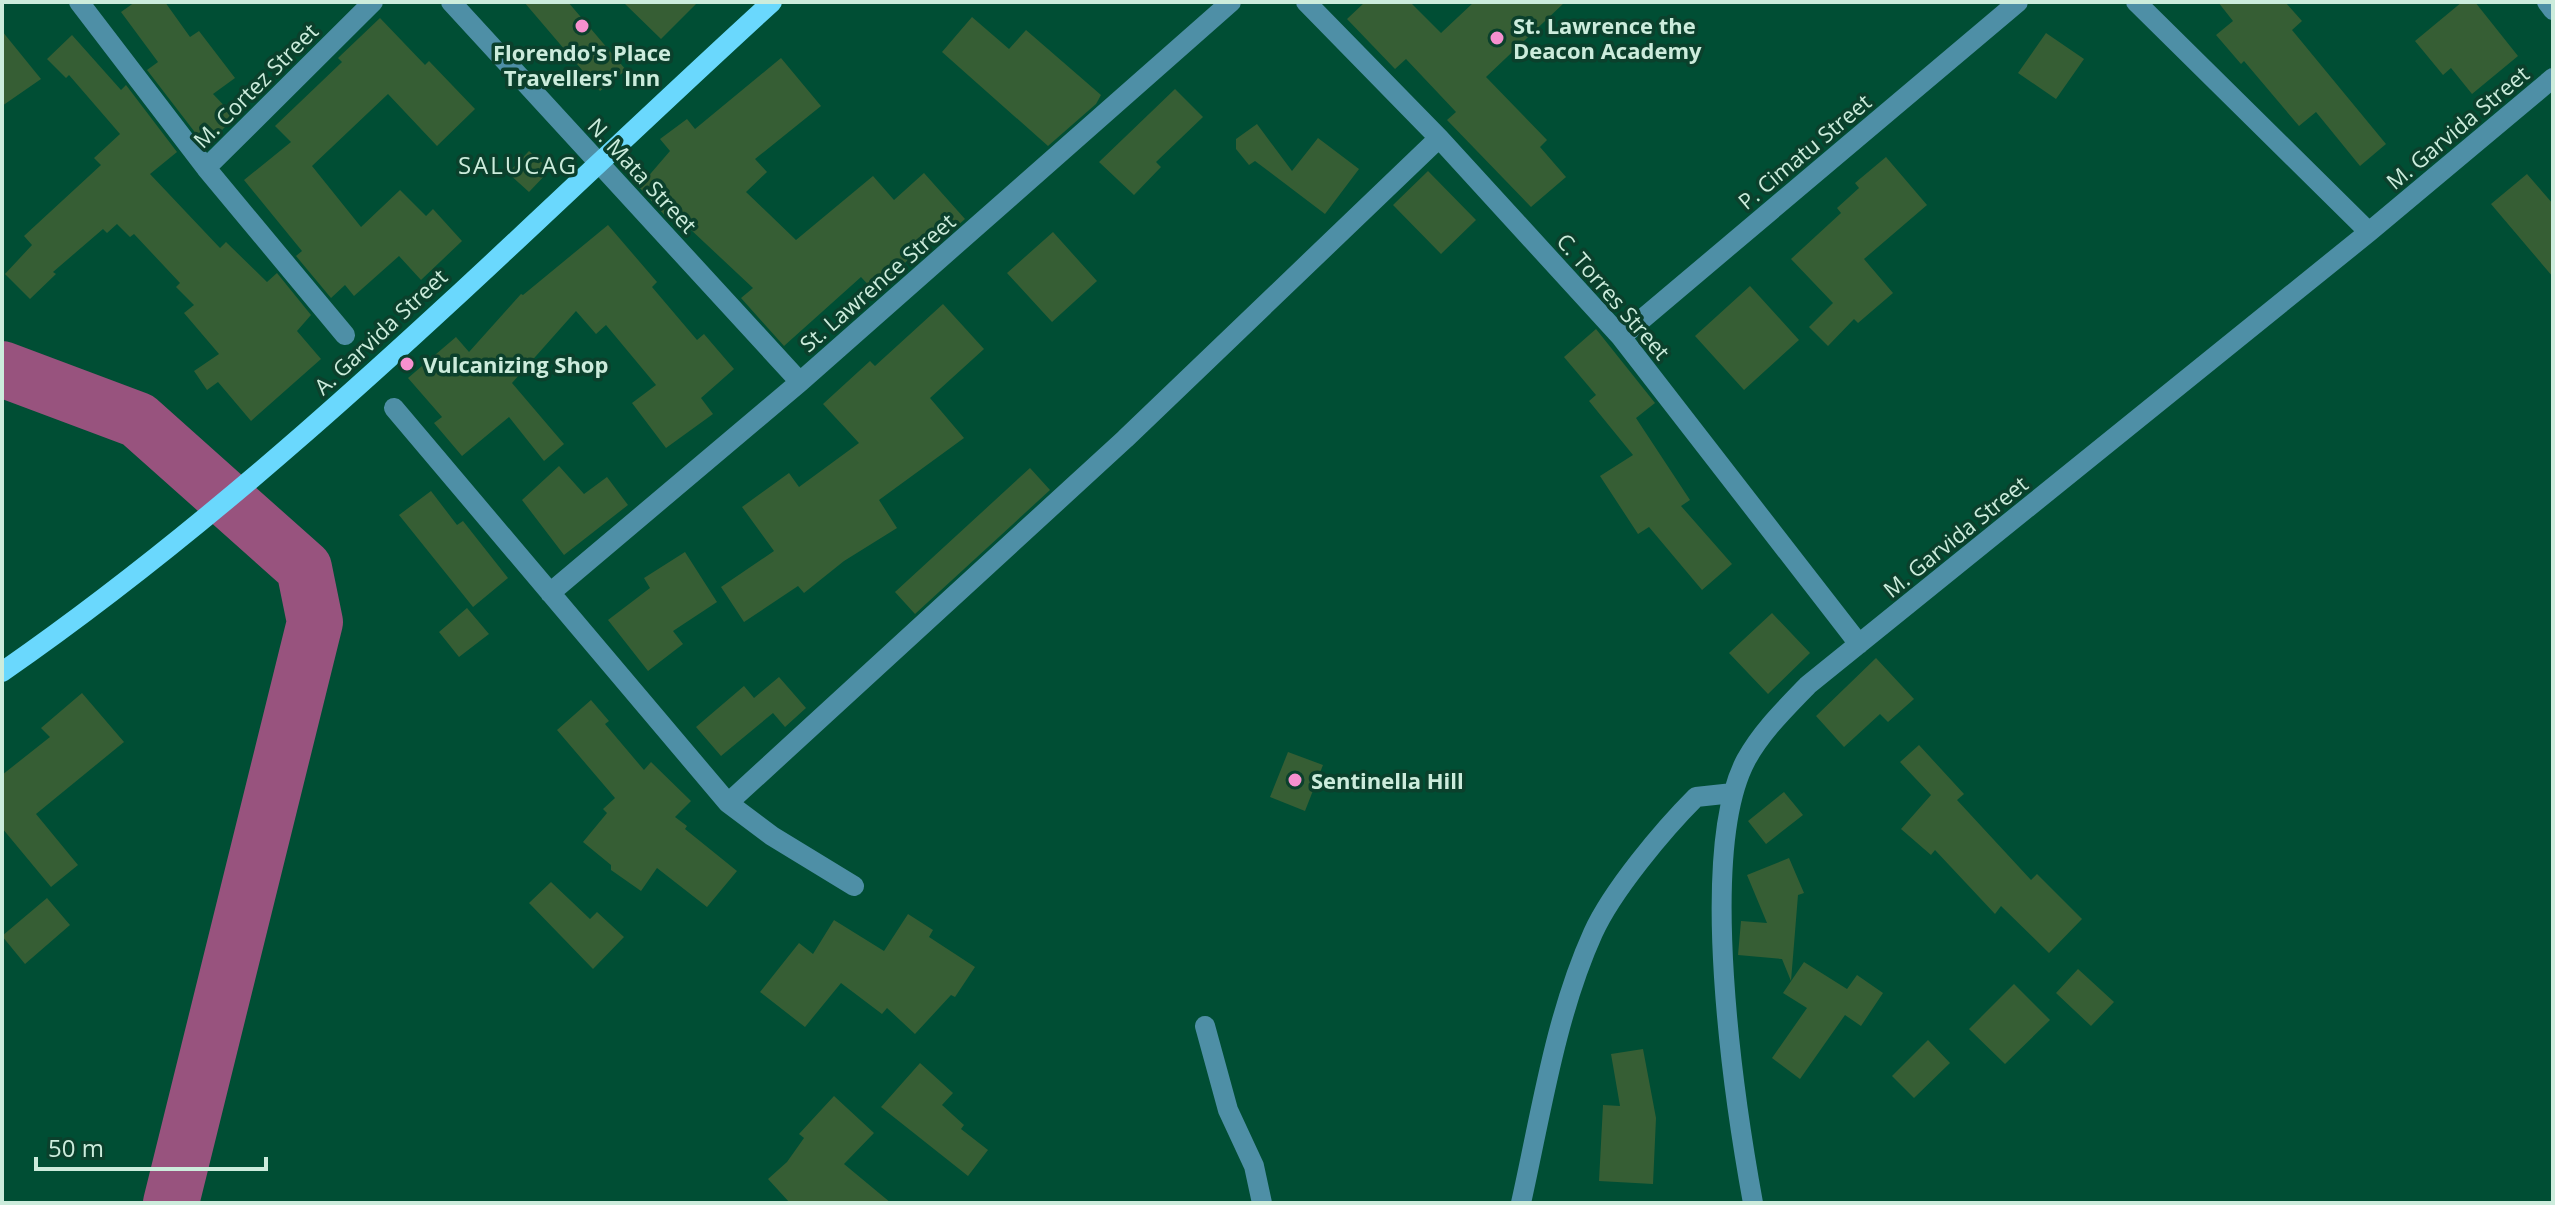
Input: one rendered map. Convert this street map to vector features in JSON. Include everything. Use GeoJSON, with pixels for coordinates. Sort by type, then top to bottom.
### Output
{"type":"FeatureCollection","features":[{"type":"Feature","properties":{"kind":"main road","name":"A. Garvida Street"},"geometry":{"type":"LineString","coordinates":[[2,672],[103,602],[298,441],[772,2]]}},
{"type":"Feature","properties":{"kind":"street"},"geometry":{"type":"LineString","coordinates":[[79,2],[206,168],[345,335]]}},
{"type":"Feature","properties":{"kind":"street","name":"M. Cortez Street"},"geometry":{"type":"LineString","coordinates":[[206,168],[373,2]]}},
{"type":"Feature","properties":{"kind":"street","name":"N. Mata Street"},"geometry":{"type":"LineString","coordinates":[[451,2],[800,382]]}},
{"type":"Feature","properties":{"kind":"street","name":"St. Lawrence Street"},"geometry":{"type":"LineString","coordinates":[[550,593],[800,382],[1231,2]]}},
{"type":"Feature","properties":{"kind":"street","name":"C. Torres Street"},"geometry":{"type":"LineString","coordinates":[[1306,2],[1439,138],[1621,337],[1859,644]]}},
{"type":"Feature","properties":{"kind":"street","name":"P. Cimatu Street"},"geometry":{"type":"LineString","coordinates":[[1621,337],[2018,2]]}},
{"type":"Feature","properties":{"kind":"street"},"geometry":{"type":"LineString","coordinates":[[2136,2],[2369,232]]}},
{"type":"Feature","properties":{"kind":"street"},"geometry":{"type":"LineString","coordinates":[[2547,2],[2553,10]]}},
{"type":"Feature","properties":{"kind":"street","name":"M. Garvida Street"},"geometry":{"type":"LineString","coordinates":[[1753,1203],[1725,1002],[1722,911],[1733,793],[1745,762],[1769,725],[1808,685],[2369,232],[2553,78]]}},
{"type":"Feature","properties":{"kind":"street"},"geometry":{"type":"LineString","coordinates":[[728,803],[1125,439],[1439,138]]}},
{"type":"Feature","properties":{"kind":"street"},"geometry":{"type":"LineString","coordinates":[[394,408],[728,803],[772,836],[854,886]]}},
{"type":"Feature","properties":{"kind":"street"},"geometry":{"type":"LineString","coordinates":[[1521,1203],[1560,1033],[1594,931],[1630,877],[1696,797],[1733,793]]}},
{"type":"Feature","properties":{"kind":"street"},"geometry":{"type":"LineString","coordinates":[[1205,1026],[1228,1110],[1254,1166],[1262,1203]]}},
{"type":"Feature","properties":{"kind":"building"},"geometry":{"type":"Polygon","coordinates":[[[135,2],[165,2],[190,37],[199,31],[235,78],[213,94],[235,117],[211,141],[201,131],[197,135],[147,70],[158,62],[121,12],[135,2]]]}},
{"type":"Feature","properties":{"kind":"building"},"geometry":{"type":"Polygon","coordinates":[[[524,2],[568,2],[626,70],[600,91],[524,2]]]}},
{"type":"Feature","properties":{"kind":"building"},"geometry":{"type":"Polygon","coordinates":[[[623,2],[698,2],[661,39],[623,2]]]}},
{"type":"Feature","properties":{"kind":"building"},"geometry":{"type":"Polygon","coordinates":[[[1365,2],[1410,2],[1441,33],[1474,2],[1565,2],[1486,77],[1547,140],[1540,147],[1566,177],[1531,207],[1447,120],[1456,112],[1406,59],[1395,69],[1347,19],[1365,2]]]}},
{"type":"Feature","properties":{"kind":"building"},"geometry":{"type":"Polygon","coordinates":[[[2218,2],[2285,2],[2302,21],[2292,30],[2386,144],[2360,166],[2316,112],[2299,126],[2244,61],[2241,64],[2216,35],[2233,21],[2218,2]]]}},
{"type":"Feature","properties":{"kind":"building"},"geometry":{"type":"Polygon","coordinates":[[[2462,2],[2475,2],[2518,56],[2472,94],[2451,68],[2443,75],[2415,41],[2462,2]]]}},
{"type":"Feature","properties":{"kind":"building"},"geometry":{"type":"Polygon","coordinates":[[[972,17],[1009,49],[1026,30],[1101,95],[1096,104],[1048,146],[942,52],[972,17]]]}},
{"type":"Feature","properties":{"kind":"building"},"geometry":{"type":"Polygon","coordinates":[[[380,18],[425,65],[429,61],[475,109],[437,146],[388,94],[312,166],[361,227],[400,190],[426,216],[433,209],[462,241],[421,280],[399,256],[354,296],[345,285],[331,298],[296,256],[302,251],[244,180],[291,142],[275,126],[342,62],[338,58],[380,18]]]}},
{"type":"Feature","properties":{"kind":"building"},"geometry":{"type":"Polygon","coordinates":[[[2,31],[41,79],[2,106],[2,31]]]}},
{"type":"Feature","properties":{"kind":"building"},"geometry":{"type":"Polygon","coordinates":[[[2046,33],[2084,59],[2056,99],[2018,73],[2046,33]]]}},
{"type":"Feature","properties":{"kind":"building"},"geometry":{"type":"Polygon","coordinates":[[[72,35],[121,90],[126,85],[177,152],[150,174],[220,248],[226,242],[267,282],[277,273],[311,315],[297,331],[321,359],[251,421],[218,382],[207,390],[194,371],[219,354],[184,313],[194,305],[176,287],[180,283],[134,234],[130,237],[117,224],[107,233],[103,229],[53,272],[56,274],[30,299],[5,274],[32,245],[24,236],[101,165],[94,158],[120,134],[69,75],[66,78],[47,59],[72,35]]]}},
{"type":"Feature","properties":{"kind":"building"},"geometry":{"type":"Polygon","coordinates":[[[781,58],[821,106],[755,159],[767,172],[746,192],[796,240],[873,176],[894,200],[924,173],[965,219],[937,244],[933,239],[873,290],[861,277],[784,346],[741,298],[753,288],[673,213],[668,219],[639,187],[670,151],[660,139],[687,119],[695,129],[781,58]]]}},
{"type":"Feature","properties":{"kind":"building"},"geometry":{"type":"Polygon","coordinates":[[[1175,89],[1203,117],[1156,162],[1161,167],[1134,195],[1099,162],[1175,89]]]}},
{"type":"Feature","properties":{"kind":"building"},"geometry":{"type":"Polygon","coordinates":[[[1257,124],[1292,171],[1318,138],[1359,169],[1325,214],[1255,161],[1249,165],[1236,149],[1236,139],[1257,124]]]}},
{"type":"Feature","properties":{"kind":"building"},"geometry":{"type":"Polygon","coordinates":[[[529,151],[550,170],[529,192],[508,173],[529,151]]]}},
{"type":"Feature","properties":{"kind":"building"},"geometry":{"type":"Polygon","coordinates":[[[1886,157],[1927,205],[1864,259],[1893,293],[1858,323],[1854,319],[1828,346],[1809,327],[1833,303],[1791,259],[1841,213],[1837,208],[1859,188],[1855,183],[1886,157]]]}},
{"type":"Feature","properties":{"kind":"building"},"geometry":{"type":"Polygon","coordinates":[[[1428,171],[1476,220],[1441,254],[1393,205],[1428,171]]]}},
{"type":"Feature","properties":{"kind":"building"},"geometry":{"type":"Polygon","coordinates":[[[2527,174],[2553,204],[2553,277],[2491,204],[2527,174]]]}},
{"type":"Feature","properties":{"kind":"building"},"geometry":{"type":"Polygon","coordinates":[[[608,225],[657,282],[652,287],[697,340],[704,334],[734,369],[701,398],[713,414],[666,448],[632,403],[656,385],[606,325],[596,334],[576,311],[512,383],[564,444],[544,461],[509,417],[462,456],[434,423],[442,417],[408,378],[456,337],[469,352],[521,294],[608,225]]]}},
{"type":"Feature","properties":{"kind":"building"},"geometry":{"type":"Polygon","coordinates":[[[1053,232],[1097,281],[1052,322],[1007,273],[1053,232]]]}},
{"type":"Feature","properties":{"kind":"building"},"geometry":{"type":"Polygon","coordinates":[[[1750,286],[1799,340],[1744,390],[1695,336],[1750,286]]]}},
{"type":"Feature","properties":{"kind":"building"},"geometry":{"type":"Polygon","coordinates":[[[943,304],[984,349],[930,398],[964,438],[879,500],[897,528],[844,561],[804,593],[798,586],[744,622],[721,587],[774,551],[742,507],[789,473],[799,487],[859,443],[823,404],[870,361],[875,366],[943,304]]]}},
{"type":"Feature","properties":{"kind":"building"},"geometry":{"type":"Polygon","coordinates":[[[1596,329],[1655,403],[1636,418],[1690,500],[1681,506],[1732,564],[1702,590],[1649,527],[1638,534],[1600,476],[1633,455],[1589,401],[1596,395],[1564,357],[1596,329]]]}},
{"type":"Feature","properties":{"kind":"building"},"geometry":{"type":"Polygon","coordinates":[[[559,466],[584,494],[607,477],[628,505],[564,555],[522,500],[559,466]]]}},
{"type":"Feature","properties":{"kind":"building"},"geometry":{"type":"Polygon","coordinates":[[[1030,468],[1050,490],[915,614],[895,592],[1030,468]]]}},
{"type":"Feature","properties":{"kind":"building"},"geometry":{"type":"Polygon","coordinates":[[[431,491],[457,525],[463,521],[508,578],[473,607],[399,515],[431,491]]]}},
{"type":"Feature","properties":{"kind":"building"},"geometry":{"type":"Polygon","coordinates":[[[685,552],[717,602],[673,631],[683,644],[648,671],[608,620],[650,588],[644,578],[685,552]]]}},
{"type":"Feature","properties":{"kind":"building"},"geometry":{"type":"Polygon","coordinates":[[[467,608],[489,634],[459,657],[439,632],[467,608]]]}},
{"type":"Feature","properties":{"kind":"building"},"geometry":{"type":"Polygon","coordinates":[[[1772,613],[1810,653],[1768,694],[1729,653],[1772,613]]]}},
{"type":"Feature","properties":{"kind":"building"},"geometry":{"type":"Polygon","coordinates":[[[1876,658],[1914,699],[1888,722],[1880,714],[1844,747],[1816,716],[1876,658]]]}},
{"type":"Feature","properties":{"kind":"building"},"geometry":{"type":"Polygon","coordinates":[[[779,677],[806,708],[785,727],[773,713],[721,756],[696,727],[744,686],[754,698],[779,677]]]}},
{"type":"Feature","properties":{"kind":"building"},"geometry":{"type":"Polygon","coordinates":[[[82,693],[124,742],[36,814],[78,865],[51,887],[2,828],[2,775],[50,737],[41,728],[82,693]]]}},
{"type":"Feature","properties":{"kind":"building"},"geometry":{"type":"Polygon","coordinates":[[[591,700],[609,721],[605,724],[644,770],[651,762],[691,801],[675,817],[687,826],[685,829],[737,871],[707,907],[657,868],[641,891],[611,870],[611,865],[583,842],[607,813],[603,809],[615,798],[557,730],[591,700]]]}},
{"type":"Feature","properties":{"kind":"building"},"geometry":{"type":"Polygon","coordinates":[[[1919,745],[1964,794],[1957,800],[2031,880],[2037,874],[2082,919],[2049,953],[2001,906],[1995,914],[1935,850],[1931,855],[1901,829],[1931,795],[1900,762],[1919,745]]]}},
{"type":"Feature","properties":{"kind":"building"},"geometry":{"type":"Polygon","coordinates":[[[1288,752],[1323,765],[1305,811],[1270,797],[1288,752]]]}},
{"type":"Feature","properties":{"kind":"building"},"geometry":{"type":"Polygon","coordinates":[[[1784,792],[1803,815],[1766,844],[1748,821],[1784,792]]]}},
{"type":"Feature","properties":{"kind":"building"},"geometry":{"type":"Polygon","coordinates":[[[1789,858],[1804,893],[1798,895],[1791,981],[1782,959],[1738,955],[1741,921],[1767,923],[1747,875],[1789,858]]]}},
{"type":"Feature","properties":{"kind":"building"},"geometry":{"type":"Polygon","coordinates":[[[551,882],[590,919],[597,912],[624,937],[593,969],[529,903],[551,882]]]}},
{"type":"Feature","properties":{"kind":"building"},"geometry":{"type":"Polygon","coordinates":[[[47,898],[70,925],[25,964],[2,936],[47,898]]]}},
{"type":"Feature","properties":{"kind":"building"},"geometry":{"type":"Polygon","coordinates":[[[908,914],[933,930],[929,937],[975,967],[955,997],[951,995],[915,1034],[887,1008],[882,1014],[841,983],[805,1027],[760,992],[799,943],[813,954],[834,920],[884,951],[908,914]]]}},
{"type":"Feature","properties":{"kind":"building"},"geometry":{"type":"Polygon","coordinates":[[[1804,962],[1847,989],[1857,975],[1883,993],[1861,1026],[1845,1015],[1800,1079],[1772,1058],[1807,1008],[1783,993],[1804,962]]]}},
{"type":"Feature","properties":{"kind":"building"},"geometry":{"type":"Polygon","coordinates":[[[2078,969],[2114,1002],[2091,1026],[2056,993],[2078,969]]]}},
{"type":"Feature","properties":{"kind":"building"},"geometry":{"type":"Polygon","coordinates":[[[2014,984],[2050,1020],[2005,1064],[1969,1029],[2014,984]]]}},
{"type":"Feature","properties":{"kind":"building"},"geometry":{"type":"Polygon","coordinates":[[[1928,1040],[1950,1063],[1914,1098],[1892,1076],[1928,1040]]]}},
{"type":"Feature","properties":{"kind":"building"},"geometry":{"type":"Polygon","coordinates":[[[1643,1049],[1656,1118],[1653,1184],[1599,1181],[1603,1105],[1620,1106],[1611,1054],[1643,1049]]]}},
{"type":"Feature","properties":{"kind":"building"},"geometry":{"type":"Polygon","coordinates":[[[920,1063],[953,1093],[942,1105],[964,1125],[961,1129],[988,1150],[968,1176],[881,1107],[920,1063]]]}},
{"type":"Feature","properties":{"kind":"building"},"geometry":{"type":"Polygon","coordinates":[[[834,1096],[874,1133],[844,1164],[891,1203],[790,1203],[768,1179],[787,1162],[804,1138],[799,1134],[834,1096]]]}},
{"type":"Feature","properties":{"kind":"waterway"},"geometry":{"type":"LineString","coordinates":[[2,369],[138,420],[304,568],[315,622],[171,1203]]}},
{"type":"Feature","properties":{"kind":"place","name":"Florendo's Place Travellers' Inn"},"geometry":{"type":"Point","coordinates":[582,26]}},
{"type":"Feature","properties":{"kind":"place","name":"St. Lawrence the Deacon Academy"},"geometry":{"type":"Point","coordinates":[1497,38]}},
{"type":"Feature","properties":{"kind":"place","name":"Vulcanizing Shop"},"geometry":{"type":"Point","coordinates":[407,364]}},
{"type":"Feature","properties":{"kind":"place","name":"Sentinella Hill"},"geometry":{"type":"Point","coordinates":[1295,780]}},
{"type":"Feature","properties":{"kind":"district","name":"SALUCAG"},"geometry":{"type":"Point","coordinates":[518,164]}}]}
